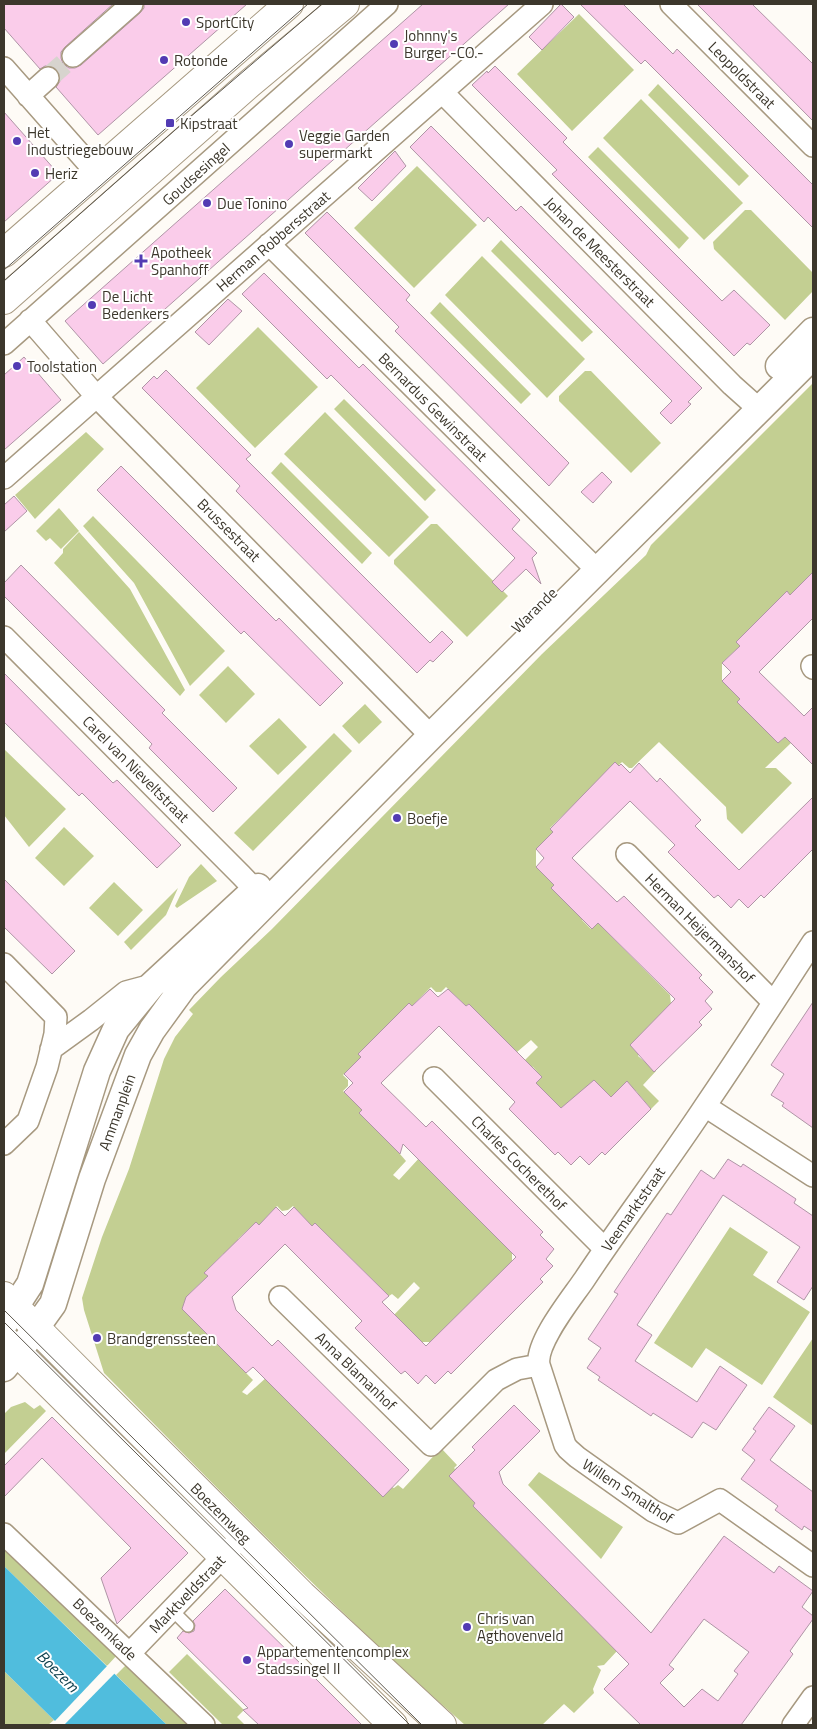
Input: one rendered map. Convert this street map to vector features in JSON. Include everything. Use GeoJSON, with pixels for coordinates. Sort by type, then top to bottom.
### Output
{"type":"FeatureCollection","features":[{"type":"Feature","properties":{"kind":"main road"},"geometry":{"type":"LineString","coordinates":[[4,253],[288,4]]}},
{"type":"Feature","properties":{"kind":"main road"},"geometry":{"type":"LineString","coordinates":[[4,300],[249,84],[345,4]]}},
{"type":"Feature","properties":{"kind":"main road","name":"Boezemweg"},"geometry":{"type":"LineString","coordinates":[[8,1309],[36,1329],[302,1595],[442,1725]]}},
{"type":"Feature","properties":{"kind":"main road","name":"Boezemweg"},"geometry":{"type":"LineString","coordinates":[[8,1353],[222,1557],[393,1725]]}},
{"type":"Feature","properties":{"kind":"street"},"geometry":{"type":"LineString","coordinates":[[73,56],[132,4]]}},
{"type":"Feature","properties":{"kind":"street","name":"Goudsesingel"},"geometry":{"type":"LineString","coordinates":[[4,344],[387,4]]}},
{"type":"Feature","properties":{"kind":"street","name":"Herman Robbersstraat"},"geometry":{"type":"LineString","coordinates":[[4,478],[542,4]]}},
{"type":"Feature","properties":{"kind":"street","name":"Leopoldstraat"},"geometry":{"type":"LineString","coordinates":[[671,4],[813,146]]}},
{"type":"Feature","properties":{"kind":"street"},"geometry":{"type":"LineString","coordinates":[[4,68],[96,171]]}},
{"type":"Feature","properties":{"kind":"street"},"geometry":{"type":"LineString","coordinates":[[28,96],[48,78]]}},
{"type":"Feature","properties":{"kind":"street","name":"Johan de Meesterstraat"},"geometry":{"type":"LineString","coordinates":[[442,92],[753,404]]}},
{"type":"Feature","properties":{"kind":"street","name":"Bernardus Gewinstraat"},"geometry":{"type":"LineString","coordinates":[[269,244],[592,564]]}},
{"type":"Feature","properties":{"kind":"street","name":"Brussestraat"},"geometry":{"type":"LineString","coordinates":[[30,320],[96,396],[426,729]]}},
{"type":"Feature","properties":{"kind":"street","name":"Warande"},"geometry":{"type":"LineString","coordinates":[[261,896],[753,404],[813,331]]}},
{"type":"Feature","properties":{"kind":"street","name":"Warande"},"geometry":{"type":"LineString","coordinates":[[753,404],[813,356]]}},
{"type":"Feature","properties":{"kind":"street","name":"Carel van Nieveltstraat"},"geometry":{"type":"LineString","coordinates":[[4,638],[261,896]]}},
{"type":"Feature","properties":{"kind":"street","name":"Herman Heijermanshof"},"geometry":{"type":"LineString","coordinates":[[627,854],[773,1002]]}},
{"type":"Feature","properties":{"kind":"street","name":"Ammanplein"},"geometry":{"type":"LineString","coordinates":[[8,1309],[30,1284],[97,1071],[116,1029],[152,985],[261,896]]}},
{"type":"Feature","properties":{"kind":"street","name":"Ammanplein"},"geometry":{"type":"LineString","coordinates":[[8,1353],[36,1329],[53,1304],[92,1180],[138,1055],[152,1030],[184,986],[261,896]]}},
{"type":"Feature","properties":{"kind":"street","name":"Veemarktstraat"},"geometry":{"type":"LineString","coordinates":[[539,1365],[538,1357],[546,1337],[605,1249],[706,1106],[813,942]]}},
{"type":"Feature","properties":{"kind":"street"},"geometry":{"type":"LineString","coordinates":[[4,964],[56,1017],[55,1034],[49,1058],[28,1120],[4,1144]]}},
{"type":"Feature","properties":{"kind":"street","name":"Ammanplein"},"geometry":{"type":"LineString","coordinates":[[49,1058],[91,1020],[126,992],[152,985]]}},
{"type":"Feature","properties":{"kind":"street","name":"Charles Cocherethof"},"geometry":{"type":"LineString","coordinates":[[434,1078],[605,1249]]}},
{"type":"Feature","properties":{"kind":"street"},"geometry":{"type":"LineString","coordinates":[[706,1106],[813,1176]]}},
{"type":"Feature","properties":{"kind":"street","name":"Anna Blamanhof"},"geometry":{"type":"LineString","coordinates":[[280,1297],[431,1445],[496,1380],[517,1369],[539,1365]]}},
{"type":"Feature","properties":{"kind":"street","name":"Willem Smalthof"},"geometry":{"type":"LineString","coordinates":[[539,1365],[565,1445],[577,1457],[653,1511],[678,1523],[720,1500],[813,1566]]}},
{"type":"Feature","properties":{"kind":"street","name":"Boezemkade"},"geometry":{"type":"LineString","coordinates":[[4,1534],[204,1725]]}},
{"type":"Feature","properties":{"kind":"street","name":"Marktveldstraat"},"geometry":{"type":"LineString","coordinates":[[130,1653],[243,1535]]}},
{"type":"Feature","properties":{"kind":"street"},"geometry":{"type":"LineString","coordinates":[[793,1725],[813,1696]]}},
{"type":"Feature","properties":{"kind":"lane"},"geometry":{"type":"LineString","coordinates":[[172,1610],[188,1626]]}},
{"type":"Feature","properties":{"kind":"green space"},"geometry":{"type":"Polygon","coordinates":[[[579,14],[634,70],[572,131],[517,74],[579,14]]]}},
{"type":"Feature","properties":{"kind":"green space"},"geometry":{"type":"Polygon","coordinates":[[[658,84],[749,176],[739,186],[648,95],[658,84]]]}},
{"type":"Feature","properties":{"kind":"green space"},"geometry":{"type":"Polygon","coordinates":[[[641,99],[743,203],[704,240],[603,138],[641,99]]]}},
{"type":"Feature","properties":{"kind":"green space"},"geometry":{"type":"Polygon","coordinates":[[[598,147],[689,238],[679,249],[588,157],[598,147]]]}},
{"type":"Feature","properties":{"kind":"green space"},"geometry":{"type":"Polygon","coordinates":[[[417,166],[477,225],[414,288],[354,228],[417,166]]]}},
{"type":"Feature","properties":{"kind":"green space"},"geometry":{"type":"Polygon","coordinates":[[[745,210],[751,210],[813,273],[813,291],[785,320],[714,249],[713,242],[745,210]]]}},
{"type":"Feature","properties":{"kind":"green space"},"geometry":{"type":"Polygon","coordinates":[[[501,240],[593,332],[582,342],[491,251],[501,240]]]}},
{"type":"Feature","properties":{"kind":"green space"},"geometry":{"type":"Polygon","coordinates":[[[482,256],[585,359],[547,398],[445,295],[482,256]]]}},
{"type":"Feature","properties":{"kind":"green space"},"geometry":{"type":"Polygon","coordinates":[[[440,302],[531,394],[521,404],[430,313],[440,302]]]}},
{"type":"Feature","properties":{"kind":"green space"},"geometry":{"type":"Polygon","coordinates":[[[258,327],[318,387],[255,448],[196,388],[258,327]]]}},
{"type":"Feature","properties":{"kind":"green space"},"geometry":{"type":"Polygon","coordinates":[[[585,371],[591,371],[661,443],[631,473],[559,401],[559,396],[585,371]]]}},
{"type":"Feature","properties":{"kind":"green space"},"geometry":{"type":"Polygon","coordinates":[[[813,383],[813,577],[808,577],[790,595],[787,592],[737,642],[740,646],[722,663],[722,681],[778,743],[785,737],[791,743],[765,768],[776,768],[792,783],[742,834],[727,819],[726,807],[659,742],[632,768],[629,768],[622,762],[550,828],[553,832],[536,849],[536,867],[554,885],[551,888],[567,904],[585,917],[582,920],[591,929],[598,923],[670,995],[671,1004],[630,1045],[639,1054],[638,1056],[656,1071],[643,1085],[659,1101],[651,1109],[636,1091],[620,1094],[576,1123],[536,1083],[542,1077],[533,1067],[522,1063],[538,1047],[531,1040],[517,1052],[469,1004],[466,1006],[446,987],[441,992],[436,992],[431,987],[412,1006],[409,1003],[359,1053],[361,1057],[343,1075],[348,1080],[348,1086],[343,1091],[406,1161],[393,1175],[399,1180],[421,1156],[479,1220],[498,1233],[495,1236],[512,1253],[512,1262],[431,1342],[422,1342],[391,1318],[420,1288],[414,1282],[398,1299],[392,1294],[389,1296],[315,1223],[312,1226],[293,1206],[288,1210],[282,1211],[277,1206],[259,1225],[256,1222],[238,1239],[241,1242],[226,1257],[223,1254],[205,1272],[208,1276],[189,1294],[237,1364],[253,1380],[242,1392],[247,1395],[268,1376],[359,1473],[394,1488],[398,1485],[403,1489],[441,1448],[457,1465],[454,1468],[457,1467],[464,1474],[475,1503],[473,1506],[617,1651],[604,1665],[597,1666],[601,1670],[593,1689],[594,1693],[574,1713],[564,1704],[542,1725],[465,1725],[328,1598],[104,1373],[82,1298],[102,1237],[129,1169],[164,1059],[175,1037],[193,1014],[189,1010],[272,929],[542,654],[646,555],[651,545],[813,383]]]}},
{"type":"Feature","properties":{"kind":"green space"},"geometry":{"type":"Polygon","coordinates":[[[344,399],[436,490],[425,501],[334,409],[344,399]]]}},
{"type":"Feature","properties":{"kind":"green space"},"geometry":{"type":"Polygon","coordinates":[[[325,412],[429,517],[389,557],[284,454],[325,412]]]}},
{"type":"Feature","properties":{"kind":"green space"},"geometry":{"type":"Polygon","coordinates":[[[86,432],[104,449],[35,519],[15,495],[86,432]]]}},
{"type":"Feature","properties":{"kind":"green space"},"geometry":{"type":"Polygon","coordinates":[[[281,462],[372,553],[362,564],[271,473],[281,462]]]}},
{"type":"Feature","properties":{"kind":"green space"},"geometry":{"type":"Polygon","coordinates":[[[59,508],[79,531],[61,549],[50,538],[46,541],[36,531],[59,508]]]}},
{"type":"Feature","properties":{"kind":"green space"},"geometry":{"type":"Polygon","coordinates":[[[93,516],[225,651],[190,686],[134,583],[83,526],[93,516]]]}},
{"type":"Feature","properties":{"kind":"green space"},"geometry":{"type":"Polygon","coordinates":[[[431,524],[437,524],[508,596],[467,637],[394,564],[394,560],[431,524]]]}},
{"type":"Feature","properties":{"kind":"green space"},"geometry":{"type":"Polygon","coordinates":[[[79,532],[130,589],[185,690],[180,696],[54,563],[63,553],[63,549],[79,532]]]}},
{"type":"Feature","properties":{"kind":"green space"},"geometry":{"type":"Polygon","coordinates":[[[228,666],[255,694],[226,723],[199,695],[228,666]]]}},
{"type":"Feature","properties":{"kind":"green space"},"geometry":{"type":"Polygon","coordinates":[[[365,704],[382,722],[359,744],[342,726],[365,704]]]}},
{"type":"Feature","properties":{"kind":"green space"},"geometry":{"type":"Polygon","coordinates":[[[279,718],[307,747],[278,775],[249,746],[279,718]]]}},
{"type":"Feature","properties":{"kind":"green space"},"geometry":{"type":"Polygon","coordinates":[[[334,733],[352,751],[253,851],[234,833],[334,733]]]}},
{"type":"Feature","properties":{"kind":"green space"},"geometry":{"type":"Polygon","coordinates":[[[4,749],[66,809],[29,847],[4,815],[4,749]]]}},
{"type":"Feature","properties":{"kind":"green space"},"geometry":{"type":"Polygon","coordinates":[[[64,827],[94,856],[64,886],[35,858],[64,827]]]}},
{"type":"Feature","properties":{"kind":"green space"},"geometry":{"type":"Polygon","coordinates":[[[201,864],[217,881],[177,908],[175,906],[189,877],[201,864]]]}},
{"type":"Feature","properties":{"kind":"green space"},"geometry":{"type":"Polygon","coordinates":[[[114,882],[143,910],[118,936],[89,908],[114,882]]]}},
{"type":"Feature","properties":{"kind":"green space"},"geometry":{"type":"Polygon","coordinates":[[[178,888],[166,915],[131,950],[124,942],[178,888]]]}},
{"type":"Feature","properties":{"kind":"green space"},"geometry":{"type":"Polygon","coordinates":[[[730,1227],[768,1252],[753,1275],[810,1312],[762,1385],[706,1348],[692,1368],[654,1343],[730,1227]]]}},
{"type":"Feature","properties":{"kind":"green space"},"geometry":{"type":"Polygon","coordinates":[[[813,1338],[813,1426],[773,1397],[813,1338]]]}},
{"type":"Feature","properties":{"kind":"green space"},"geometry":{"type":"Polygon","coordinates":[[[25,1402],[34,1409],[40,1405],[46,1411],[4,1454],[4,1414],[11,1407],[25,1402]]]}},
{"type":"Feature","properties":{"kind":"green space"},"geometry":{"type":"Polygon","coordinates":[[[539,1472],[623,1527],[601,1559],[528,1485],[539,1472]]]}},
{"type":"Feature","properties":{"kind":"green space"},"geometry":{"type":"Polygon","coordinates":[[[4,1540],[118,1654],[107,1666],[4,1566],[4,1540]]]}},
{"type":"Feature","properties":{"kind":"green space"},"geometry":{"type":"Polygon","coordinates":[[[187,1654],[244,1710],[237,1717],[245,1725],[223,1725],[169,1672],[187,1654]]]}},
{"type":"Feature","properties":{"kind":"green space"},"geometry":{"type":"Polygon","coordinates":[[[128,1663],[192,1725],[167,1725],[116,1675],[128,1663]]]}},
{"type":"Feature","properties":{"kind":"green space"},"geometry":{"type":"Polygon","coordinates":[[[4,1671],[54,1720],[48,1725],[4,1725],[4,1671]]]}},
{"type":"Feature","properties":{"kind":"water","name":"Boezem"},"geometry":{"type":"Polygon","coordinates":[[[4,1566],[167,1725],[59,1725],[4,1671],[4,1566]]]}},
{"type":"Feature","properties":{"kind":"pier"},"geometry":{"type":"Polygon","coordinates":[[[108,1665],[116,1672],[64,1725],[56,1725],[54,1722],[108,1665]]]}},
{"type":"Feature","properties":{"kind":"building"},"geometry":{"type":"Polygon","coordinates":[[[4,4],[113,4],[61,52],[63,64],[69,68],[75,68],[81,65],[140,13],[144,8],[144,4],[247,4],[98,135],[56,87],[60,81],[58,70],[51,66],[45,66],[40,69],[4,28],[4,4]]]}},
{"type":"Feature","properties":{"kind":"building"},"geometry":{"type":"Polygon","coordinates":[[[423,4],[509,4],[103,364],[65,321],[423,4]]]}},
{"type":"Feature","properties":{"kind":"building"},"geometry":{"type":"Polygon","coordinates":[[[561,4],[574,17],[542,50],[529,37],[561,4]]]}},
{"type":"Feature","properties":{"kind":"building"},"geometry":{"type":"Polygon","coordinates":[[[580,4],[623,4],[673,54],[677,49],[813,185],[813,228],[645,60],[641,64],[580,4]]]}},
{"type":"Feature","properties":{"kind":"building"},"geometry":{"type":"Polygon","coordinates":[[[697,4],[752,4],[813,64],[813,121],[697,4]]]}},
{"type":"Feature","properties":{"kind":"building"},"geometry":{"type":"Polygon","coordinates":[[[495,66],[567,138],[563,142],[722,301],[734,290],[770,325],[750,345],[747,343],[734,356],[552,174],[557,170],[472,85],[495,66]]]}},
{"type":"Feature","properties":{"kind":"building","name":"Het Industriegebouw"},"geometry":{"type":"Polygon","coordinates":[[[4,112],[55,170],[53,171],[56,176],[4,222],[4,112]]]}},
{"type":"Feature","properties":{"kind":"building"},"geometry":{"type":"Polygon","coordinates":[[[431,126],[516,211],[521,206],[702,388],[688,402],[691,404],[671,424],[660,413],[672,401],[488,217],[484,222],[410,147],[431,126]]]}},
{"type":"Feature","properties":{"kind":"building"},"geometry":{"type":"Polygon","coordinates":[[[395,151],[406,166],[372,201],[358,188],[395,151]]]}},
{"type":"Feature","properties":{"kind":"building"},"geometry":{"type":"Polygon","coordinates":[[[327,212],[410,295],[406,300],[569,463],[549,486],[395,331],[399,327],[305,233],[327,212]]]}},
{"type":"Feature","properties":{"kind":"building"},"geometry":{"type":"Polygon","coordinates":[[[264,273],[359,368],[363,364],[520,520],[512,529],[537,553],[532,558],[541,584],[526,569],[502,592],[492,582],[515,558],[331,375],[327,379],[242,294],[264,273]]]}},
{"type":"Feature","properties":{"kind":"building"},"geometry":{"type":"Polygon","coordinates":[[[228,299],[242,311],[209,345],[195,332],[228,299]]]}},
{"type":"Feature","properties":{"kind":"building"},"geometry":{"type":"Polygon","coordinates":[[[24,357],[61,400],[4,450],[4,375],[24,357]]]}},
{"type":"Feature","properties":{"kind":"building"},"geometry":{"type":"Polygon","coordinates":[[[166,370],[251,455],[246,459],[430,643],[442,631],[453,642],[433,662],[430,660],[417,673],[236,491],[240,486],[142,388],[154,376],[157,379],[166,370]]]}},
{"type":"Feature","properties":{"kind":"building"},"geometry":{"type":"Polygon","coordinates":[[[121,466],[276,621],[279,618],[343,683],[320,706],[244,631],[241,634],[97,490],[121,466]]]}},
{"type":"Feature","properties":{"kind":"building"},"geometry":{"type":"Polygon","coordinates":[[[602,472],[612,482],[593,503],[581,492],[602,472]]]}},
{"type":"Feature","properties":{"kind":"building"},"geometry":{"type":"Polygon","coordinates":[[[14,496],[27,511],[4,532],[4,505],[14,496]]]}},
{"type":"Feature","properties":{"kind":"building"},"geometry":{"type":"Polygon","coordinates":[[[21,565],[165,710],[162,713],[237,788],[213,812],[149,748],[152,744],[4,596],[4,583],[21,565]]]}},
{"type":"Feature","properties":{"kind":"building"},"geometry":{"type":"Polygon","coordinates":[[[813,572],[813,618],[759,672],[804,716],[813,707],[813,765],[785,737],[778,743],[737,702],[740,699],[722,681],[731,672],[722,663],[740,646],[736,642],[787,591],[790,595],[813,572]]]}},
{"type":"Feature","properties":{"kind":"building"},"geometry":{"type":"Polygon","coordinates":[[[4,673],[113,783],[117,780],[181,845],[157,868],[82,793],[79,796],[4,722],[4,673]]]}},
{"type":"Feature","properties":{"kind":"building"},"geometry":{"type":"Polygon","coordinates":[[[615,762],[619,766],[621,764],[630,773],[639,763],[657,782],[660,778],[701,820],[695,826],[739,870],[813,797],[813,849],[764,898],[761,895],[748,908],[739,899],[731,908],[718,895],[714,898],[668,852],[675,845],[630,801],[572,858],[617,902],[624,896],[702,975],[699,978],[713,992],[705,1001],[712,1009],[699,1022],[702,1025],[654,1072],[630,1045],[675,999],[598,923],[592,929],[551,888],[554,885],[536,867],[544,858],[536,849],[553,832],[550,829],[615,762]]]}},
{"type":"Feature","properties":{"kind":"building"},"geometry":{"type":"Polygon","coordinates":[[[4,879],[75,951],[52,974],[4,927],[4,879]]]}},
{"type":"Feature","properties":{"kind":"building"},"geometry":{"type":"Polygon","coordinates":[[[430,989],[438,997],[448,989],[466,1006],[469,1004],[542,1077],[536,1083],[561,1108],[594,1080],[611,1097],[627,1081],[651,1109],[605,1155],[602,1152],[589,1165],[580,1156],[571,1165],[558,1152],[555,1155],[509,1109],[515,1102],[439,1026],[381,1083],[426,1127],[432,1121],[543,1232],[540,1235],[554,1249],[546,1259],[553,1266],[540,1279],[543,1282],[451,1374],[448,1371],[435,1384],[426,1375],[418,1384],[405,1371],[401,1374],[355,1328],[362,1321],[285,1244],[232,1297],[236,1310],[272,1346],[278,1340],[409,1470],[383,1497],[253,1367],[246,1373],[182,1309],[186,1297],[208,1276],[204,1273],[256,1222],[259,1225],[276,1207],[285,1216],[294,1207],[312,1226],[315,1223],[389,1296],[382,1302],[426,1346],[516,1257],[403,1144],[400,1154],[359,1113],[362,1110],[344,1092],[353,1083],[344,1074],[361,1057],[358,1054],[409,1003],[412,1006],[430,989]]]}},
{"type":"Feature","properties":{"kind":"building"},"geometry":{"type":"Polygon","coordinates":[[[813,1002],[813,1128],[782,1106],[784,1103],[771,1095],[784,1074],[771,1065],[813,1002]]]}},
{"type":"Feature","properties":{"kind":"building"},"geometry":{"type":"Polygon","coordinates":[[[728,1159],[741,1167],[743,1164],[796,1199],[794,1203],[813,1216],[813,1286],[804,1300],[777,1282],[800,1247],[723,1195],[637,1325],[652,1335],[635,1361],[697,1402],[720,1366],[747,1385],[716,1430],[703,1422],[692,1438],[653,1413],[651,1416],[598,1380],[600,1377],[587,1368],[601,1348],[588,1339],[618,1294],[614,1292],[667,1213],[671,1215],[701,1170],[714,1179],[728,1159]]]}},
{"type":"Feature","properties":{"kind":"building"},"geometry":{"type":"Polygon","coordinates":[[[514,1405],[540,1431],[499,1472],[503,1484],[651,1633],[724,1536],[774,1573],[779,1566],[813,1591],[802,1607],[813,1616],[813,1619],[790,1651],[793,1654],[741,1725],[641,1725],[604,1689],[629,1664],[473,1506],[475,1503],[449,1476],[475,1450],[472,1447],[514,1405]],[[704,1619],[669,1665],[674,1669],[660,1683],[684,1707],[702,1689],[718,1701],[738,1674],[734,1671],[749,1652],[704,1619]]]}},
{"type":"Feature","properties":{"kind":"building"},"geometry":{"type":"Polygon","coordinates":[[[769,1407],[795,1426],[770,1460],[813,1492],[813,1532],[804,1526],[802,1530],[775,1510],[778,1506],[741,1479],[755,1460],[742,1450],[756,1431],[753,1429],[769,1407]]]}},
{"type":"Feature","properties":{"kind":"building"},"geometry":{"type":"Polygon","coordinates":[[[52,1417],[188,1553],[117,1624],[101,1578],[131,1548],[42,1458],[4,1497],[4,1466],[52,1417]]]}},
{"type":"Feature","properties":{"kind":"building","name":"Appartementencomplex Stadssingel II"},"geometry":{"type":"Polygon","coordinates":[[[225,1589],[362,1725],[259,1725],[243,1710],[248,1708],[177,1638],[183,1631],[189,1633],[194,1631],[195,1625],[193,1621],[225,1589]]]}},
{"type":"Feature","properties":{"kind":"tunnel"},"geometry":{"type":"LineString","coordinates":[[48,78],[73,56]]}},
{"type":"Feature","properties":{"kind":"tram line"},"geometry":{"type":"LineString","coordinates":[[4,270],[308,4]]}},
{"type":"Feature","properties":{"kind":"tram line"},"geometry":{"type":"LineString","coordinates":[[4,281],[175,130],[322,4]]}},
{"type":"Feature","properties":{"kind":"tram line"},"geometry":{"type":"LineString","coordinates":[[4,1310],[422,1725]]}},
{"type":"Feature","properties":{"kind":"tram line"},"geometry":{"type":"LineString","coordinates":[[4,1322],[410,1725]]}},
{"type":"Feature","properties":{"kind":"place","name":"SportCity"},"geometry":{"type":"Point","coordinates":[186,22]}},
{"type":"Feature","properties":{"kind":"place","name":"Johnny's Burger -CO.-"},"geometry":{"type":"Point","coordinates":[394,44]}},
{"type":"Feature","properties":{"kind":"place","name":"Rotonde"},"geometry":{"type":"Point","coordinates":[164,60]}},
{"type":"Feature","properties":{"kind":"place","name":"Kipstraat"},"geometry":{"type":"Point","coordinates":[170,123]}},
{"type":"Feature","properties":{"kind":"place","name":"Het Industriegebouw"},"geometry":{"type":"Point","coordinates":[17,141]}},
{"type":"Feature","properties":{"kind":"place","name":"Veggie Garden supermarkt"},"geometry":{"type":"Point","coordinates":[289,144]}},
{"type":"Feature","properties":{"kind":"place","name":"Heriz"},"geometry":{"type":"Point","coordinates":[35,173]}},
{"type":"Feature","properties":{"kind":"place","name":"Due Tonino"},"geometry":{"type":"Point","coordinates":[207,203]}},
{"type":"Feature","properties":{"kind":"place","name":"Apotheek Spanhoff"},"geometry":{"type":"Point","coordinates":[141,261]}},
{"type":"Feature","properties":{"kind":"place","name":"De Licht Bedenkers"},"geometry":{"type":"Point","coordinates":[92,305]}},
{"type":"Feature","properties":{"kind":"place","name":"Toolstation"},"geometry":{"type":"Point","coordinates":[17,366]}},
{"type":"Feature","properties":{"kind":"place","name":"Boefje"},"geometry":{"type":"Point","coordinates":[397,818]}},
{"type":"Feature","properties":{"kind":"place","name":"Brandgrenssteen"},"geometry":{"type":"Point","coordinates":[97,1338]}},
{"type":"Feature","properties":{"kind":"place","name":"Chris van Agthovenveld"},"geometry":{"type":"Point","coordinates":[467,1627]}},
{"type":"Feature","properties":{"kind":"place","name":"Appartementencomplex Stadssingel II"},"geometry":{"type":"Point","coordinates":[247,1660]}}]}
